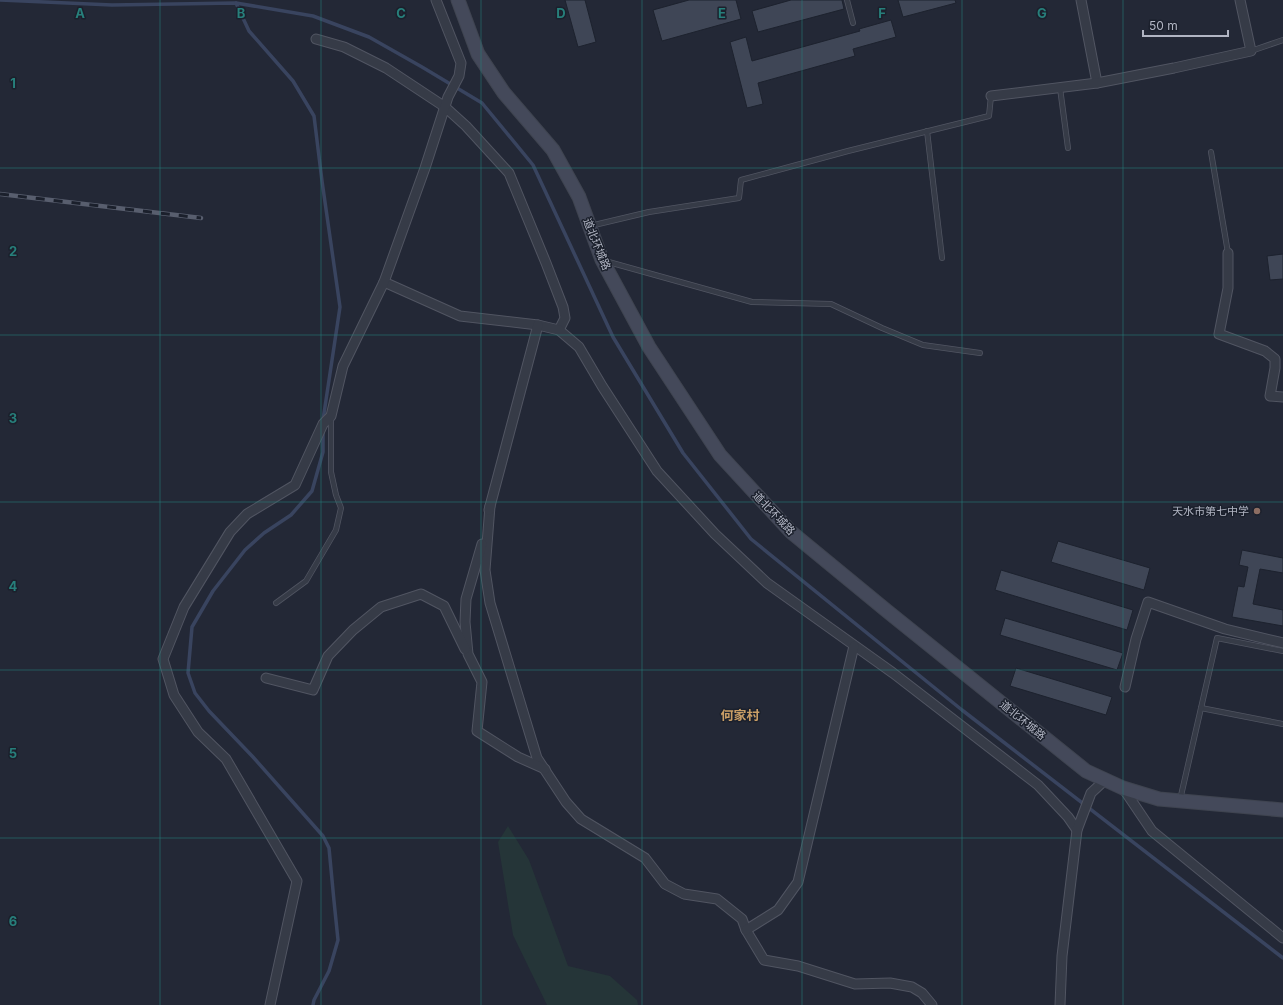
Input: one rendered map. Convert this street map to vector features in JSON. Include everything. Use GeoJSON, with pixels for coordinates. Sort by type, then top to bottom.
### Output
{"type":"FeatureCollection","features":[{"type":"Feature","properties":{"kind":"street"},"geometry":{"type":"LineString","coordinates":[[270,1005],[297,881],[226,759],[198,732],[174,695],[163,660],[184,608],[230,532],[247,514],[295,485],[323,424],[331,416],[343,366],[384,282],[425,168],[448,97],[459,76],[461,63],[436,0]]}},
{"type":"Feature","properties":{"kind":"street","name":"道北环城路"},"geometry":{"type":"LineString","coordinates":[[458,0],[478,54],[504,93],[553,150],[579,197],[602,260],[649,347],[720,455],[791,532],[1086,771],[1123,788],[1159,799],[1283,810]]}},
{"type":"Feature","properties":{"kind":"street"},"geometry":{"type":"LineString","coordinates":[[1081,0],[1096,83]]}},
{"type":"Feature","properties":{"kind":"street"},"geometry":{"type":"LineString","coordinates":[[991,96],[1096,83],[1251,51],[1240,0]]}},
{"type":"Feature","properties":{"kind":"street"},"geometry":{"type":"LineString","coordinates":[[316,39],[344,48],[386,68],[444,108],[466,126],[509,174],[546,263],[562,307],[564,318],[559,330]]}},
{"type":"Feature","properties":{"kind":"street"},"geometry":{"type":"LineString","coordinates":[[1228,253],[1228,288],[1219,334],[1264,351],[1275,359],[1275,368],[1270,396],[1283,397]]}},
{"type":"Feature","properties":{"kind":"street"},"geometry":{"type":"LineString","coordinates":[[384,282],[460,316],[538,325],[559,330],[579,347],[602,386],[657,471],[715,534],[767,583],[893,673],[1038,785],[1068,817],[1079,826]]}},
{"type":"Feature","properties":{"kind":"street"},"geometry":{"type":"LineString","coordinates":[[468,654],[465,622],[466,599],[480,553],[490,506],[538,325]]}},
{"type":"Feature","properties":{"kind":"street"},"geometry":{"type":"LineString","coordinates":[[490,506],[484,570],[490,603],[537,758],[566,802],[581,819],[645,858],[665,884],[684,894],[717,899],[742,919],[746,930],[764,960],[798,966],[855,984],[890,983],[912,987],[922,993],[932,1005]]}},
{"type":"Feature","properties":{"kind":"street"},"geometry":{"type":"LineString","coordinates":[[266,678],[313,690],[328,656],[353,630],[381,607],[421,594],[444,606],[482,682],[477,730],[518,758],[545,769]]}},
{"type":"Feature","properties":{"kind":"street"},"geometry":{"type":"LineString","coordinates":[[1125,687],[1136,639],[1148,602],[1225,629],[1283,642]]}},
{"type":"Feature","properties":{"kind":"street"},"geometry":{"type":"LineString","coordinates":[[746,930],[778,910],[798,882],[854,646]]}},
{"type":"Feature","properties":{"kind":"street"},"geometry":{"type":"LineString","coordinates":[[1060,1005],[1062,956],[1079,826],[1091,793],[1105,780]]}},
{"type":"Feature","properties":{"kind":"street"},"geometry":{"type":"LineString","coordinates":[[1123,788],[1152,831],[1283,938]]}},
{"type":"Feature","properties":{"kind":"lane"},"geometry":{"type":"LineString","coordinates":[[847,0],[853,23]]}},
{"type":"Feature","properties":{"kind":"lane"},"geometry":{"type":"LineString","coordinates":[[1251,51],[1283,40]]}},
{"type":"Feature","properties":{"kind":"lane"},"geometry":{"type":"LineString","coordinates":[[1060,88],[1068,148]]}},
{"type":"Feature","properties":{"kind":"lane"},"geometry":{"type":"LineString","coordinates":[[589,226],[649,212],[738,198],[741,180],[840,153],[989,116],[991,96]]}},
{"type":"Feature","properties":{"kind":"lane"},"geometry":{"type":"LineString","coordinates":[[927,131],[942,258]]}},
{"type":"Feature","properties":{"kind":"lane"},"geometry":{"type":"LineString","coordinates":[[1211,152],[1228,253]]}},
{"type":"Feature","properties":{"kind":"lane"},"geometry":{"type":"LineString","coordinates":[[602,260],[752,302],[831,304],[923,345],[980,353]]}},
{"type":"Feature","properties":{"kind":"lane"},"geometry":{"type":"LineString","coordinates":[[276,603],[306,582],[336,530],[341,508],[331,472],[331,416]]}},
{"type":"Feature","properties":{"kind":"lane"},"geometry":{"type":"LineString","coordinates":[[1180,801],[1217,638],[1283,651]]}},
{"type":"Feature","properties":{"kind":"lane"},"geometry":{"type":"LineString","coordinates":[[1201,708],[1283,724]]}},
{"type":"Feature","properties":{"kind":"shaded area"},"geometry":{"type":"Polygon","coordinates":[[[508,826],[529,860],[568,966],[610,976],[637,1000],[638,1005],[547,1005],[513,935],[498,842],[508,826]]]}},
{"type":"Feature","properties":{"kind":"building"},"geometry":{"type":"Polygon","coordinates":[[[565,0],[585,0],[596,42],[578,47],[565,0]]]}},
{"type":"Feature","properties":{"kind":"building"},"geometry":{"type":"Polygon","coordinates":[[[689,0],[736,0],[741,19],[662,41],[653,10],[689,0]]]}},
{"type":"Feature","properties":{"kind":"building"},"geometry":{"type":"Polygon","coordinates":[[[791,0],[842,0],[844,9],[758,32],[752,11],[791,0]]]}},
{"type":"Feature","properties":{"kind":"building"},"geometry":{"type":"Polygon","coordinates":[[[898,0],[955,0],[956,3],[903,17],[898,0]]]}},
{"type":"Feature","properties":{"kind":"building"},"geometry":{"type":"Polygon","coordinates":[[[891,20],[896,37],[853,49],[855,56],[758,83],[763,104],[747,108],[730,42],[746,37],[752,61],[860,31],[859,29],[891,20]]]}},
{"type":"Feature","properties":{"kind":"building"},"geometry":{"type":"Polygon","coordinates":[[[1283,254],[1283,279],[1270,280],[1267,256],[1283,254]]]}},
{"type":"Feature","properties":{"kind":"building"},"geometry":{"type":"Polygon","coordinates":[[[1058,541],[1150,568],[1144,590],[1051,562],[1058,541]]]}},
{"type":"Feature","properties":{"kind":"building"},"geometry":{"type":"Polygon","coordinates":[[[1242,550],[1283,558],[1283,573],[1260,569],[1253,604],[1283,610],[1283,626],[1232,617],[1238,586],[1244,587],[1248,567],[1239,565],[1242,550]]]}},
{"type":"Feature","properties":{"kind":"building"},"geometry":{"type":"Polygon","coordinates":[[[1001,570],[1133,610],[1127,630],[995,590],[1001,570]]]}},
{"type":"Feature","properties":{"kind":"building"},"geometry":{"type":"Polygon","coordinates":[[[1005,618],[1123,653],[1117,670],[1000,635],[1005,618]]]}},
{"type":"Feature","properties":{"kind":"building"},"geometry":{"type":"Polygon","coordinates":[[[1016,668],[1112,697],[1106,715],[1010,686],[1016,668]]]}},
{"type":"Feature","properties":{"kind":"waterway"},"geometry":{"type":"LineString","coordinates":[[0,0],[112,5],[236,3],[313,16],[369,37],[482,103],[533,165],[613,337],[683,453],[751,539],[962,710],[1283,958]]}},
{"type":"Feature","properties":{"kind":"waterway"},"geometry":{"type":"LineString","coordinates":[[236,3],[249,31],[293,81],[314,116],[340,307],[323,420]]}},
{"type":"Feature","properties":{"kind":"waterway"},"geometry":{"type":"LineString","coordinates":[[313,1005],[314,1000],[329,971],[338,940],[329,848],[323,836],[253,757],[209,711],[195,693],[188,673],[192,627],[213,591],[245,550],[264,533],[291,515],[312,491],[323,452],[323,431]]}},
{"type":"Feature","properties":{"kind":"railway"},"geometry":{"type":"LineString","coordinates":[[0,194],[201,218]]}},
{"type":"Feature","properties":{"kind":"place","name":"天水市第七中学"},"geometry":{"type":"Point","coordinates":[1257,511]}},
{"type":"Feature","properties":{"kind":"district","name":"何家村"},"geometry":{"type":"Point","coordinates":[740,715]}}]}
